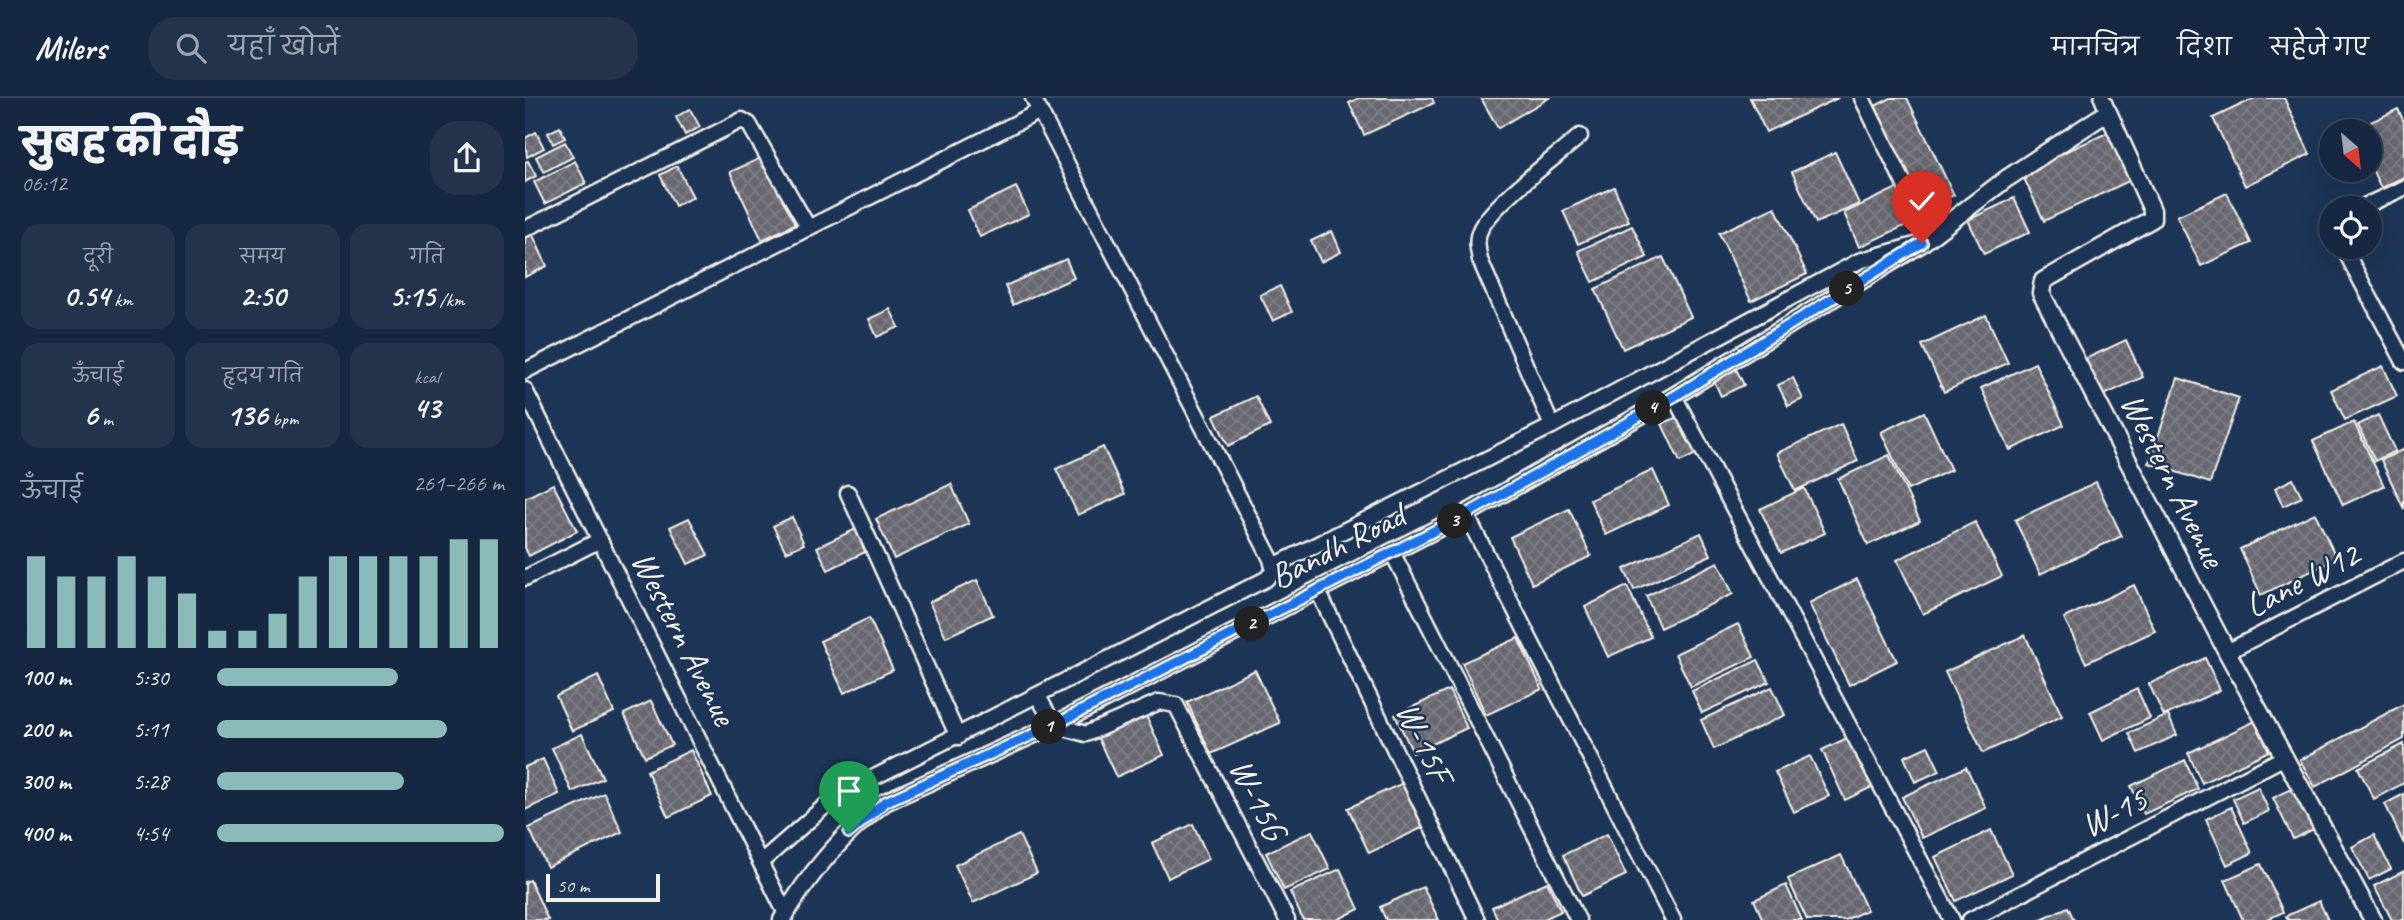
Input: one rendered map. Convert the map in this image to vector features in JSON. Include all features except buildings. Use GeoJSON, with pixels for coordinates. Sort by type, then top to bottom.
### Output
{"type":"FeatureCollection","features":[{"type":"Feature","properties":{"kind":"street"},"geometry":{"type":"LineString","coordinates":[[1274,566],[1552,426],[1859,261],[1922,243],[1926,234],[1924,224],[1862,98]]}},
{"type":"Feature","properties":{"kind":"street"},"geometry":{"type":"LineString","coordinates":[[525,371],[808,227],[1037,105],[1274,566],[1274,571],[1266,579],[849,790],[825,806],[761,862]]}},
{"type":"Feature","properties":{"kind":"street","name":"Bandh Road"},"geometry":{"type":"LineString","coordinates":[[784,917],[832,850],[866,816],[885,802],[1054,725],[1393,554],[1675,396],[1922,243],[2105,105]]}},
{"type":"Feature","properties":{"kind":"street","name":"Western Avenue"},"geometry":{"type":"LineString","coordinates":[[2105,105],[2152,210],[2153,219],[2043,281],[2041,293],[2227,652],[2373,920]]}},
{"type":"Feature","properties":{"kind":"street"},"geometry":{"type":"LineString","coordinates":[[525,229],[743,120],[749,124],[808,227]]}},
{"type":"Feature","properties":{"kind":"street"},"geometry":{"type":"LineString","coordinates":[[1552,426],[1480,260],[1476,242],[1481,229],[1495,211],[1580,136]]}},
{"type":"Feature","properties":{"kind":"street"},"geometry":{"type":"LineString","coordinates":[[2382,198],[2404,188]]}},
{"type":"Feature","properties":{"kind":"street"},"geometry":{"type":"LineString","coordinates":[[2349,259],[2404,362]]}},
{"type":"Feature","properties":{"kind":"street","name":"Western Avenue"},"geometry":{"type":"LineString","coordinates":[[525,390],[761,862],[784,917]]}},
{"type":"Feature","properties":{"kind":"street"},"geometry":{"type":"LineString","coordinates":[[1675,396],[1952,920]]}},
{"type":"Feature","properties":{"kind":"street"},"geometry":{"type":"LineString","coordinates":[[848,493],[958,737]]}},
{"type":"Feature","properties":{"kind":"street"},"geometry":{"type":"LineString","coordinates":[[1467,514],[1673,920]]}},
{"type":"Feature","properties":{"kind":"street"},"geometry":{"type":"LineString","coordinates":[[525,578],[600,540]]}},
{"type":"Feature","properties":{"kind":"street"},"geometry":{"type":"LineString","coordinates":[[1393,554],[1578,920]]}},
{"type":"Feature","properties":{"kind":"street","name":"Lane W12"},"geometry":{"type":"LineString","coordinates":[[2227,652],[2404,561]]}},
{"type":"Feature","properties":{"kind":"street","name":"W-15F"},"geometry":{"type":"LineString","coordinates":[[1318,591],[1477,920]]}},
{"type":"Feature","properties":{"kind":"street"},"geometry":{"type":"LineString","coordinates":[[1038,696],[1054,725]]}},
{"type":"Feature","properties":{"kind":"street","name":"W-15G"},"geometry":{"type":"LineString","coordinates":[[1054,725],[1086,734],[1159,702],[1176,705],[1286,920]]}},
{"type":"Feature","properties":{"kind":"street","name":"W-15"},"geometry":{"type":"LineString","coordinates":[[1970,920],[2285,757]]}},
{"type":"Feature","properties":{"kind":"route"},"geometry":{"type":"LineString","coordinates":[[849,833],[885,802],[1054,725],[1467,514],[1675,396],[1922,243]]}}]}
